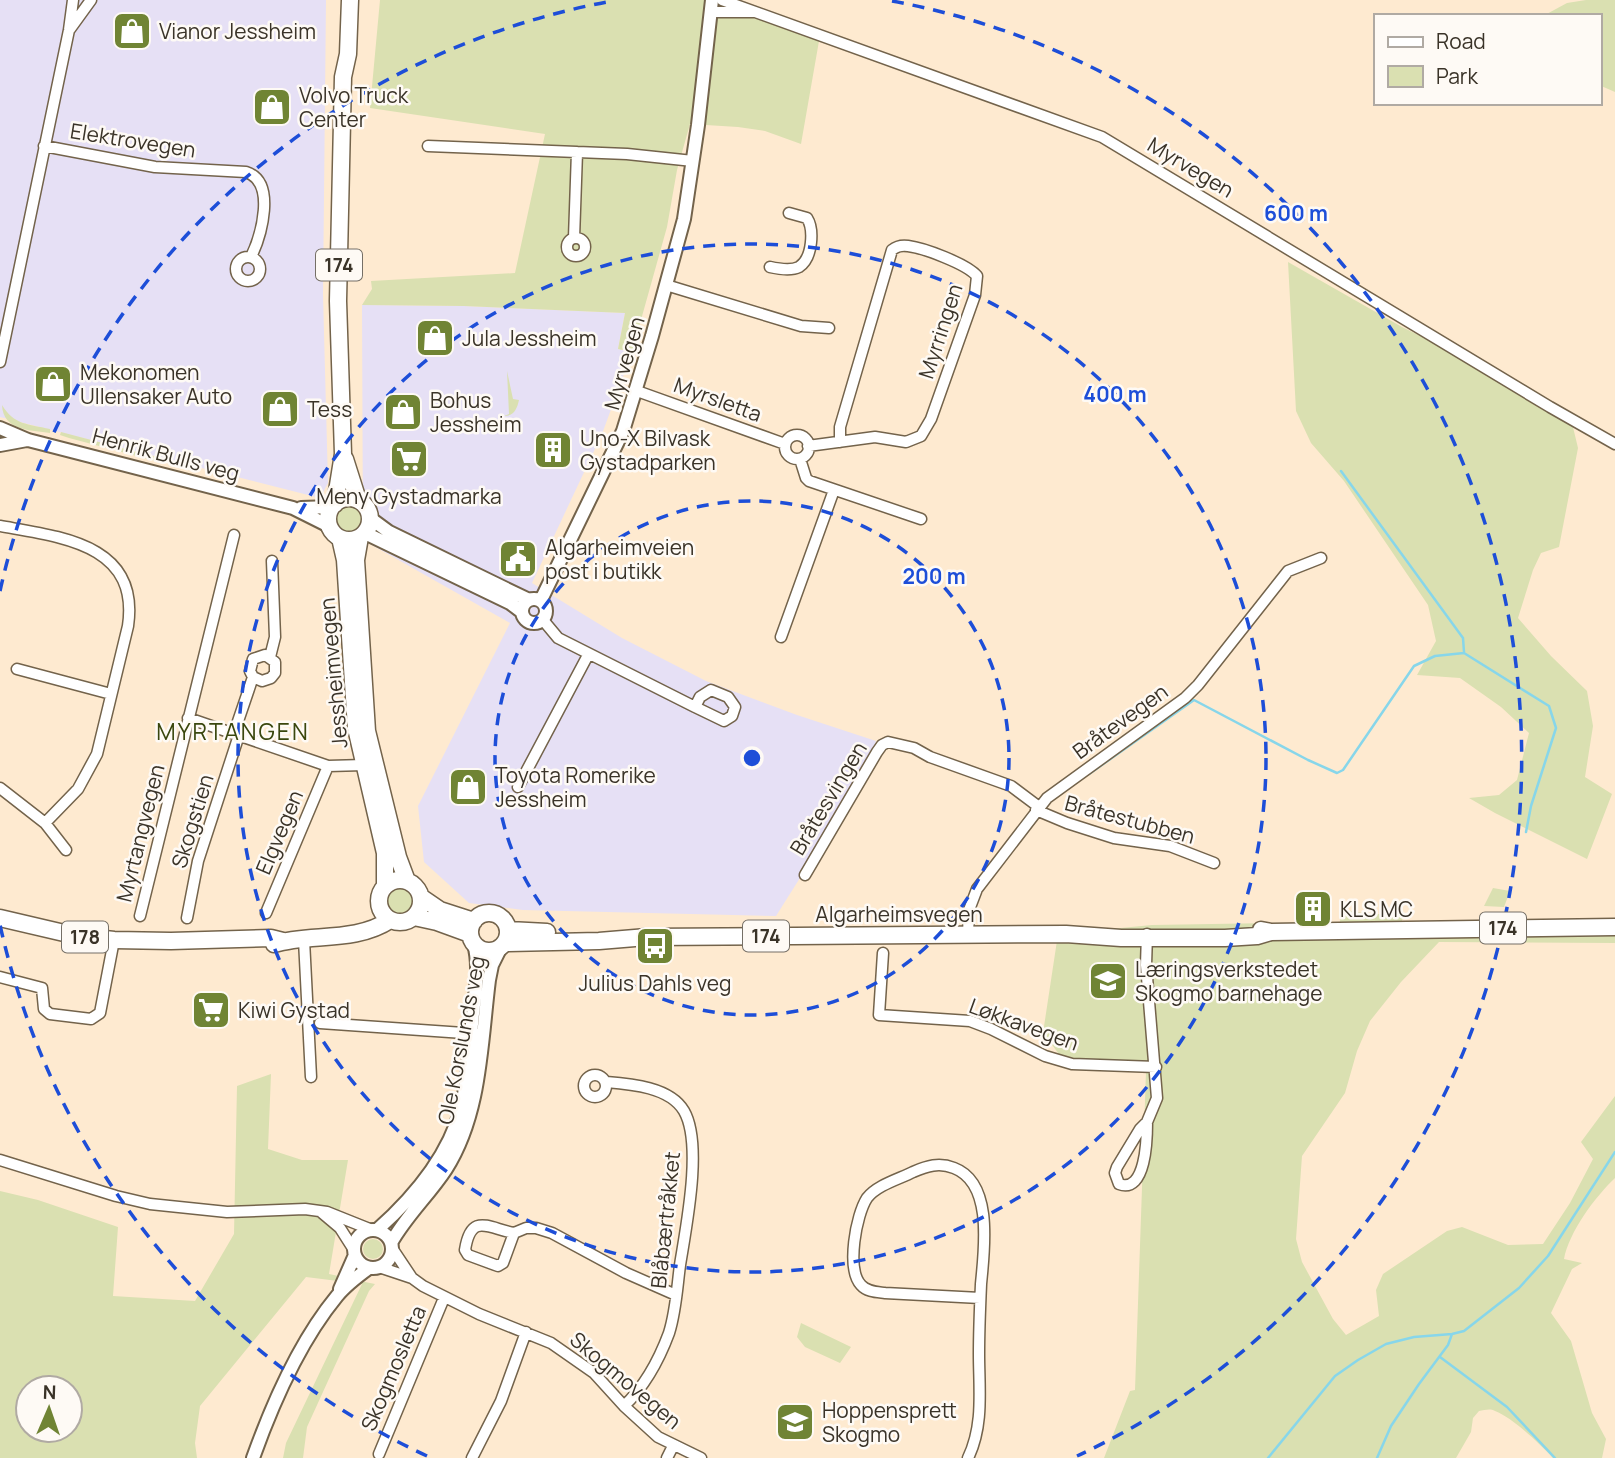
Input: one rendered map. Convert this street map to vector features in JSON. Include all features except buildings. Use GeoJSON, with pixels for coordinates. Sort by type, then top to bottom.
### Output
{"type":"FeatureCollection","features":[{"type":"Feature","properties":{"kind":"main road","name":"174"},"geometry":{"type":"LineString","coordinates":[[329,526],[328,516],[333,505],[343,454],[338,301],[343,76],[339,0]]}},
{"type":"Feature","properties":{"kind":"main road","name":"174"},"geometry":{"type":"LineString","coordinates":[[343,76],[348,54],[350,0]]}},
{"type":"Feature","properties":{"kind":"main road","name":"174"},"geometry":{"type":"LineString","coordinates":[[343,454],[358,500],[366,507],[365,529]]}},
{"type":"Feature","properties":{"kind":"main road"},"geometry":{"type":"LineString","coordinates":[[333,505],[346,498],[358,500]]}},
{"type":"Feature","properties":{"kind":"main road"},"geometry":{"type":"LineString","coordinates":[[329,526],[340,538],[354,540],[365,529]]}},
{"type":"Feature","properties":{"kind":"main road","name":"Jessheimvegen"},"geometry":{"type":"LineString","coordinates":[[365,529],[356,560],[368,731],[398,857],[407,881]]}},
{"type":"Feature","properties":{"kind":"main road","name":"Jessheimvegen"},"geometry":{"type":"LineString","coordinates":[[340,538],[345,560],[356,728],[385,853],[385,886]]}},
{"type":"Feature","properties":{"kind":"main road"},"geometry":{"type":"LineString","coordinates":[[349,933],[373,913],[385,886],[396,881],[407,881]]}},
{"type":"Feature","properties":{"kind":"main road","name":"174"},"geometry":{"type":"LineString","coordinates":[[407,881],[416,887],[421,897],[473,933],[487,951],[505,940],[503,919],[492,913],[484,914],[473,933]]}},
{"type":"Feature","properties":{"kind":"main road"},"geometry":{"type":"LineString","coordinates":[[414,917],[420,908],[421,897]]}},
{"type":"Feature","properties":{"kind":"main road"},"geometry":{"type":"LineString","coordinates":[[379,903],[384,916],[390,920]]}},
{"type":"Feature","properties":{"kind":"main road","name":"174"},"geometry":{"type":"LineString","coordinates":[[390,920],[400,923],[414,917],[473,933]]}},
{"type":"Feature","properties":{"kind":"main road","name":"178"},"geometry":{"type":"LineString","coordinates":[[0,918],[78,936],[171,941],[271,937],[283,941],[326,939],[368,930],[390,920]]}},
{"type":"Feature","properties":{"kind":"main road","name":"Algarheimsvegen"},"geometry":{"type":"LineString","coordinates":[[505,940],[608,941],[647,937],[968,934],[1066,934],[1092,937],[1147,934],[1226,938],[1257,936],[1271,932],[1615,927]]}},
{"type":"Feature","properties":{"kind":"street"},"geometry":{"type":"LineString","coordinates":[[0,362],[4,321],[69,30],[73,0]]}},
{"type":"Feature","properties":{"kind":"street"},"geometry":{"type":"LineString","coordinates":[[69,30],[90,0]]}},
{"type":"Feature","properties":{"kind":"street","name":"Myrvegen"},"geometry":{"type":"LineString","coordinates":[[722,0],[751,12]]}},
{"type":"Feature","properties":{"kind":"street","name":"Myrvegen"},"geometry":{"type":"LineString","coordinates":[[535,600],[613,453],[628,419],[684,219],[711,6],[751,12],[1102,136],[1615,444]]}},
{"type":"Feature","properties":{"kind":"street","name":"Elektrovegen"},"geometry":{"type":"LineString","coordinates":[[44,146],[155,167],[246,172],[256,177],[262,186],[263,215],[261,230],[251,257]]}},
{"type":"Feature","properties":{"kind":"street"},"geometry":{"type":"LineString","coordinates":[[428,146],[649,155],[693,161]]}},
{"type":"Feature","properties":{"kind":"street"},"geometry":{"type":"LineString","coordinates":[[575,239],[577,152]]}},
{"type":"Feature","properties":{"kind":"street"},"geometry":{"type":"LineString","coordinates":[[770,267],[800,267],[808,252],[812,237],[811,223],[807,218],[789,213]]}},
{"type":"Feature","properties":{"kind":"street","name":"Myrringen"},"geometry":{"type":"LineString","coordinates":[[808,446],[840,442],[875,437],[906,442],[921,436],[931,419],[975,295],[976,276],[968,267],[910,246],[892,250],[840,427],[840,442]]}},
{"type":"Feature","properties":{"kind":"street"},"geometry":{"type":"LineString","coordinates":[[667,285],[801,326],[829,328]]}},
{"type":"Feature","properties":{"kind":"street","name":"Myrsletta"},"geometry":{"type":"LineString","coordinates":[[636,391],[785,444]]}},
{"type":"Feature","properties":{"kind":"street","name":"Henrik Bulls veg"},"geometry":{"type":"LineString","coordinates":[[0,428],[28,440],[293,508],[329,526]]}},
{"type":"Feature","properties":{"kind":"street"},"geometry":{"type":"LineString","coordinates":[[798,436],[805,439],[808,446],[805,456],[800,459],[788,455],[785,444],[790,438],[798,436]]}},
{"type":"Feature","properties":{"kind":"street","name":"Henrik Bulls veg"},"geometry":{"type":"LineString","coordinates":[[0,445],[28,440]]}},
{"type":"Feature","properties":{"kind":"street"},"geometry":{"type":"LineString","coordinates":[[800,459],[806,478],[921,519]]}},
{"type":"Feature","properties":{"kind":"street"},"geometry":{"type":"LineString","coordinates":[[781,637],[834,490]]}},
{"type":"Feature","properties":{"kind":"street","name":"Henrik Bulls veg"},"geometry":{"type":"LineString","coordinates":[[293,508],[333,505]]}},
{"type":"Feature","properties":{"kind":"street"},"geometry":{"type":"LineString","coordinates":[[0,526],[80,544],[105,556],[118,569],[128,593],[130,615],[101,741],[92,767],[68,801],[46,822]]}},
{"type":"Feature","properties":{"kind":"street"},"geometry":{"type":"LineString","coordinates":[[365,529],[388,532],[535,600],[547,610],[543,620]]}},
{"type":"Feature","properties":{"kind":"street"},"geometry":{"type":"LineString","coordinates":[[365,529],[510,604],[532,623],[543,620]]}},
{"type":"Feature","properties":{"kind":"street","name":"Myrtangvegen"},"geometry":{"type":"LineString","coordinates":[[140,916],[234,535]]}},
{"type":"Feature","properties":{"kind":"street","name":"Bråtevegen"},"geometry":{"type":"LineString","coordinates":[[968,934],[969,910],[977,890],[1038,808],[1055,790],[1185,698],[1205,677],[1288,571],[1321,558]]}},
{"type":"Feature","properties":{"kind":"street"},"geometry":{"type":"LineString","coordinates":[[271,657],[258,656],[253,659],[250,671],[253,677],[262,681],[271,678],[276,668],[271,657],[275,637],[272,561]]}},
{"type":"Feature","properties":{"kind":"street"},"geometry":{"type":"LineString","coordinates":[[522,612],[524,605],[535,600]]}},
{"type":"Feature","properties":{"kind":"street"},"geometry":{"type":"LineString","coordinates":[[543,620],[558,639],[695,707]]}},
{"type":"Feature","properties":{"kind":"street"},"geometry":{"type":"LineString","coordinates":[[518,787],[588,655]]}},
{"type":"Feature","properties":{"kind":"street"},"geometry":{"type":"LineString","coordinates":[[17,669],[111,694]]}},
{"type":"Feature","properties":{"kind":"street","name":"Skogstien"},"geometry":{"type":"LineString","coordinates":[[187,918],[198,861],[253,677]]}},
{"type":"Feature","properties":{"kind":"street"},"geometry":{"type":"LineString","coordinates":[[188,718],[328,766],[363,765]]}},
{"type":"Feature","properties":{"kind":"street","name":"Bråtesvingen"},"geometry":{"type":"LineString","coordinates":[[805,875],[877,752],[888,742],[914,748],[930,757],[1012,786],[1038,808]]}},
{"type":"Feature","properties":{"kind":"street","name":"Elgvegen"},"geometry":{"type":"LineString","coordinates":[[266,913],[328,766]]}},
{"type":"Feature","properties":{"kind":"street"},"geometry":{"type":"LineString","coordinates":[[0,788],[46,822],[66,850]]}},
{"type":"Feature","properties":{"kind":"street","name":"Bråtestubben"},"geometry":{"type":"LineString","coordinates":[[1038,808],[1067,823],[1114,838],[1154,842],[1214,863]]}},
{"type":"Feature","properties":{"kind":"street","name":"Ole Korslunds veg"},"geometry":{"type":"LineString","coordinates":[[391,1246],[402,1224],[433,1187],[456,1151],[471,1111],[477,964],[473,933]]}},
{"type":"Feature","properties":{"kind":"street"},"geometry":{"type":"LineString","coordinates":[[1147,934],[1146,965],[1157,1098],[1147,1122],[1146,1147],[1139,1178],[1132,1185],[1119,1184],[1115,1173],[1117,1167],[1147,1122]]}},
{"type":"Feature","properties":{"kind":"street"},"geometry":{"type":"LineString","coordinates":[[0,977],[42,988],[44,1009],[50,1014],[91,1019],[100,1013],[114,940]]}},
{"type":"Feature","properties":{"kind":"street"},"geometry":{"type":"LineString","coordinates":[[304,940],[311,1077]]}},
{"type":"Feature","properties":{"kind":"street","name":"Ole Korslunds veg"},"geometry":{"type":"LineString","coordinates":[[374,1230],[394,1215],[425,1179],[446,1146],[461,1108],[490,972],[505,940]]}},
{"type":"Feature","properties":{"kind":"street","name":"Løkkavegen"},"geometry":{"type":"LineString","coordinates":[[883,953],[879,1015],[970,1021],[1045,1056],[1072,1064],[1156,1067]]}},
{"type":"Feature","properties":{"kind":"street"},"geometry":{"type":"LineString","coordinates":[[320,1023],[476,1034]]}},
{"type":"Feature","properties":{"kind":"street","name":"Blåbærtråkket"},"geometry":{"type":"LineString","coordinates":[[606,1083],[626,1083],[667,1096],[682,1108],[689,1122],[692,1147],[691,1180],[669,1333],[648,1378],[624,1406]]}},
{"type":"Feature","properties":{"kind":"street"},"geometry":{"type":"LineString","coordinates":[[0,1160],[150,1204],[227,1212],[305,1209],[327,1212],[386,1235],[391,1246],[390,1258],[339,1293]]}},
{"type":"Feature","properties":{"kind":"street"},"geometry":{"type":"LineString","coordinates":[[968,1458],[979,1420],[980,1298],[984,1250],[984,1219],[980,1198],[968,1178],[951,1167],[930,1165],[878,1188],[869,1196],[858,1221],[853,1266],[862,1287],[886,1293],[980,1298]]}},
{"type":"Feature","properties":{"kind":"street"},"geometry":{"type":"LineString","coordinates":[[321,1212],[340,1228],[360,1263],[374,1267]]}},
{"type":"Feature","properties":{"kind":"street"},"geometry":{"type":"LineString","coordinates":[[514,1233],[503,1263],[498,1266],[468,1255],[465,1250],[471,1230],[477,1225],[486,1224],[514,1233],[526,1228],[536,1228],[552,1233],[626,1273],[676,1295]]}},
{"type":"Feature","properties":{"kind":"street"},"geometry":{"type":"LineString","coordinates":[[253,1458],[290,1371],[308,1338],[339,1293],[359,1236],[374,1230]]}},
{"type":"Feature","properties":{"kind":"street","name":"Skogmovegen"},"geometry":{"type":"LineString","coordinates":[[391,1246],[412,1278]]}},
{"type":"Feature","properties":{"kind":"street","name":"Skogmovegen"},"geometry":{"type":"LineString","coordinates":[[374,1267],[412,1278],[444,1298],[551,1343],[594,1373],[648,1428],[673,1446],[701,1458]]}},
{"type":"Feature","properties":{"kind":"street","name":"Skogmosletta"},"geometry":{"type":"LineString","coordinates":[[379,1454],[444,1298]]}},
{"type":"Feature","properties":{"kind":"street"},"geometry":{"type":"LineString","coordinates":[[472,1458],[501,1401],[526,1332]]}},
{"type":"Feature","properties":{"kind":"street"},"geometry":{"type":"LineString","coordinates":[[667,1458],[673,1446]]}},
{"type":"Feature","properties":{"kind":"shaded area"},"geometry":{"type":"Polygon","coordinates":[[[0,0],[326,0],[323,295],[328,483],[320,498],[0,417],[0,0]]]}},
{"type":"Feature","properties":{"kind":"shaded area"},"geometry":{"type":"Polygon","coordinates":[[[362,305],[464,306],[625,313],[618,349],[632,352],[602,434],[532,583],[622,638],[706,681],[876,741],[861,781],[776,916],[523,910],[469,903],[424,862],[418,806],[510,623],[363,540],[362,305]]]}},
{"type":"Feature","properties":{"kind":"green space"},"geometry":{"type":"Polygon","coordinates":[[[380,0],[736,0],[773,23],[819,41],[801,144],[765,131],[690,124],[677,170],[667,227],[632,352],[618,349],[625,313],[464,306],[362,305],[372,289],[371,281],[515,273],[545,134],[370,108],[380,0]]]}},
{"type":"Feature","properties":{"kind":"green space"},"geometry":{"type":"Polygon","coordinates":[[[1615,0],[1615,92],[1601,86],[1601,14],[1547,14],[1567,3],[1615,0]]]}},
{"type":"Feature","properties":{"kind":"green space"},"geometry":{"type":"Polygon","coordinates":[[[1288,262],[1402,327],[1447,349],[1572,423],[1578,448],[1559,547],[1541,553],[1518,618],[1551,656],[1587,691],[1593,726],[1585,777],[1612,794],[1587,859],[1469,798],[1499,795],[1517,780],[1529,733],[1501,707],[1460,678],[1417,675],[1436,641],[1428,605],[1344,481],[1311,443],[1296,411],[1288,262]]]}},
{"type":"Feature","properties":{"kind":"green space"},"geometry":{"type":"Polygon","coordinates":[[[507,371],[513,399],[519,400],[514,411],[510,415],[504,416],[509,414],[507,371]]]}},
{"type":"Feature","properties":{"kind":"green space"},"geometry":{"type":"Polygon","coordinates":[[[2,405],[17,420],[50,429],[50,433],[19,428],[7,420],[2,405]]]}},
{"type":"Feature","properties":{"kind":"green space"},"geometry":{"type":"Polygon","coordinates":[[[61,432],[163,459],[163,463],[69,438],[60,435],[61,432]]]}},
{"type":"Feature","properties":{"kind":"green space"},"geometry":{"type":"Polygon","coordinates":[[[349,506],[358,510],[362,519],[358,528],[349,532],[340,528],[336,519],[340,510],[349,506]]]}},
{"type":"Feature","properties":{"kind":"green space"},"geometry":{"type":"Polygon","coordinates":[[[400,888],[409,892],[413,901],[409,910],[400,914],[391,910],[387,901],[391,892],[400,888]]]}},
{"type":"Feature","properties":{"kind":"green space"},"geometry":{"type":"Polygon","coordinates":[[[1493,888],[1510,891],[1504,907],[1484,906],[1493,888]]]}},
{"type":"Feature","properties":{"kind":"green space"},"geometry":{"type":"Polygon","coordinates":[[[1341,909],[1368,914],[1404,914],[1400,927],[1615,926],[1615,943],[1439,942],[1401,982],[1370,1021],[1357,1051],[1345,1093],[1302,1156],[1296,1239],[1302,1262],[1333,1319],[1346,1335],[1379,1316],[1376,1290],[1383,1274],[1447,1231],[1462,1227],[1508,1245],[1543,1244],[1570,1203],[1593,1159],[1581,1142],[1615,1096],[1615,1178],[1591,1205],[1571,1238],[1564,1259],[1582,1263],[1572,1269],[1551,1313],[1571,1341],[1592,1413],[1606,1439],[1602,1458],[1553,1458],[1518,1425],[1489,1409],[1479,1411],[1473,1418],[1471,1432],[1456,1458],[1104,1458],[1130,1391],[1135,1390],[1146,1072],[1068,1066],[1043,1033],[1058,934],[1152,925],[1340,922],[1341,909]]]}},
{"type":"Feature","properties":{"kind":"green space"},"geometry":{"type":"Polygon","coordinates":[[[271,1074],[268,1149],[302,1160],[348,1160],[329,1274],[348,1278],[354,1267],[358,1271],[350,1279],[375,1284],[369,1291],[307,1427],[303,1458],[283,1458],[286,1443],[362,1284],[306,1277],[200,1406],[195,1443],[197,1458],[0,1458],[0,1191],[38,1200],[118,1227],[113,1296],[195,1301],[234,1234],[237,1086],[271,1074]]]}},
{"type":"Feature","properties":{"kind":"green space"},"geometry":{"type":"Polygon","coordinates":[[[373,1239],[380,1242],[383,1249],[380,1256],[373,1259],[366,1256],[363,1249],[366,1242],[373,1239]]]}},
{"type":"Feature","properties":{"kind":"green space"},"geometry":{"type":"Polygon","coordinates":[[[801,1323],[851,1347],[840,1363],[805,1347],[797,1337],[801,1323]]]}},
{"type":"Feature","properties":{"kind":"waterway"},"geometry":{"type":"LineString","coordinates":[[1341,471],[1463,638],[1464,652]]}},
{"type":"Feature","properties":{"kind":"waterway"},"geometry":{"type":"LineString","coordinates":[[1089,774],[1194,700],[1337,773],[1343,770],[1414,666],[1435,656],[1464,653],[1549,706],[1556,728],[1531,806],[1526,832]]}},
{"type":"Feature","properties":{"kind":"waterway"},"geometry":{"type":"LineString","coordinates":[[1268,1458],[1335,1376],[1358,1360],[1386,1344],[1414,1337],[1464,1331],[1519,1288],[1548,1256],[1615,1152]]}},
{"type":"Feature","properties":{"kind":"waterway"},"geometry":{"type":"LineString","coordinates":[[1377,1458],[1391,1426],[1448,1345],[1452,1334]]}},
{"type":"Feature","properties":{"kind":"waterway"},"geometry":{"type":"LineString","coordinates":[[1440,1357],[1507,1407],[1555,1458]]}},
{"type":"Feature","properties":{"kind":"place","name":"Vianor Jessheim"},"geometry":{"type":"Point","coordinates":[132,31]}},
{"type":"Feature","properties":{"kind":"place","name":"Volvo Truck Center"},"geometry":{"type":"Point","coordinates":[272,107]}},
{"type":"Feature","properties":{"kind":"place","name":"Jula Jessheim"},"geometry":{"type":"Point","coordinates":[435,338]}},
{"type":"Feature","properties":{"kind":"place","name":"Mekonomen Ullensaker Auto"},"geometry":{"type":"Point","coordinates":[53,384]}},
{"type":"Feature","properties":{"kind":"place","name":"Tess"},"geometry":{"type":"Point","coordinates":[280,409]}},
{"type":"Feature","properties":{"kind":"place","name":"Bohus Jessheim"},"geometry":{"type":"Point","coordinates":[403,412]}},
{"type":"Feature","properties":{"kind":"place","name":"Uno-X Bilvask Gystadparken"},"geometry":{"type":"Point","coordinates":[553,450]}},
{"type":"Feature","properties":{"kind":"place","name":"Meny Gystadmarka"},"geometry":{"type":"Point","coordinates":[409,459]}},
{"type":"Feature","properties":{"kind":"place","name":"Algarheimveien post i butikk"},"geometry":{"type":"Point","coordinates":[518,559]}},
{"type":"Feature","properties":{"kind":"place","name":"Toyota Romerike Jessheim"},"geometry":{"type":"Point","coordinates":[468,787]}},
{"type":"Feature","properties":{"kind":"place","name":"KLS MC"},"geometry":{"type":"Point","coordinates":[1313,909]}},
{"type":"Feature","properties":{"kind":"place","name":"Julius Dahls veg"},"geometry":{"type":"Point","coordinates":[655,946]}},
{"type":"Feature","properties":{"kind":"place","name":"Læringsverkstedet Skogmo barnehage"},"geometry":{"type":"Point","coordinates":[1108,981]}},
{"type":"Feature","properties":{"kind":"place","name":"Kiwi Gystad"},"geometry":{"type":"Point","coordinates":[211,1010]}},
{"type":"Feature","properties":{"kind":"place","name":"Hoppensprett Skogmo"},"geometry":{"type":"Point","coordinates":[795,1422]}},
{"type":"Feature","properties":{"kind":"district","name":"MYRTANGEN"},"geometry":{"type":"Point","coordinates":[233,731]}}]}
